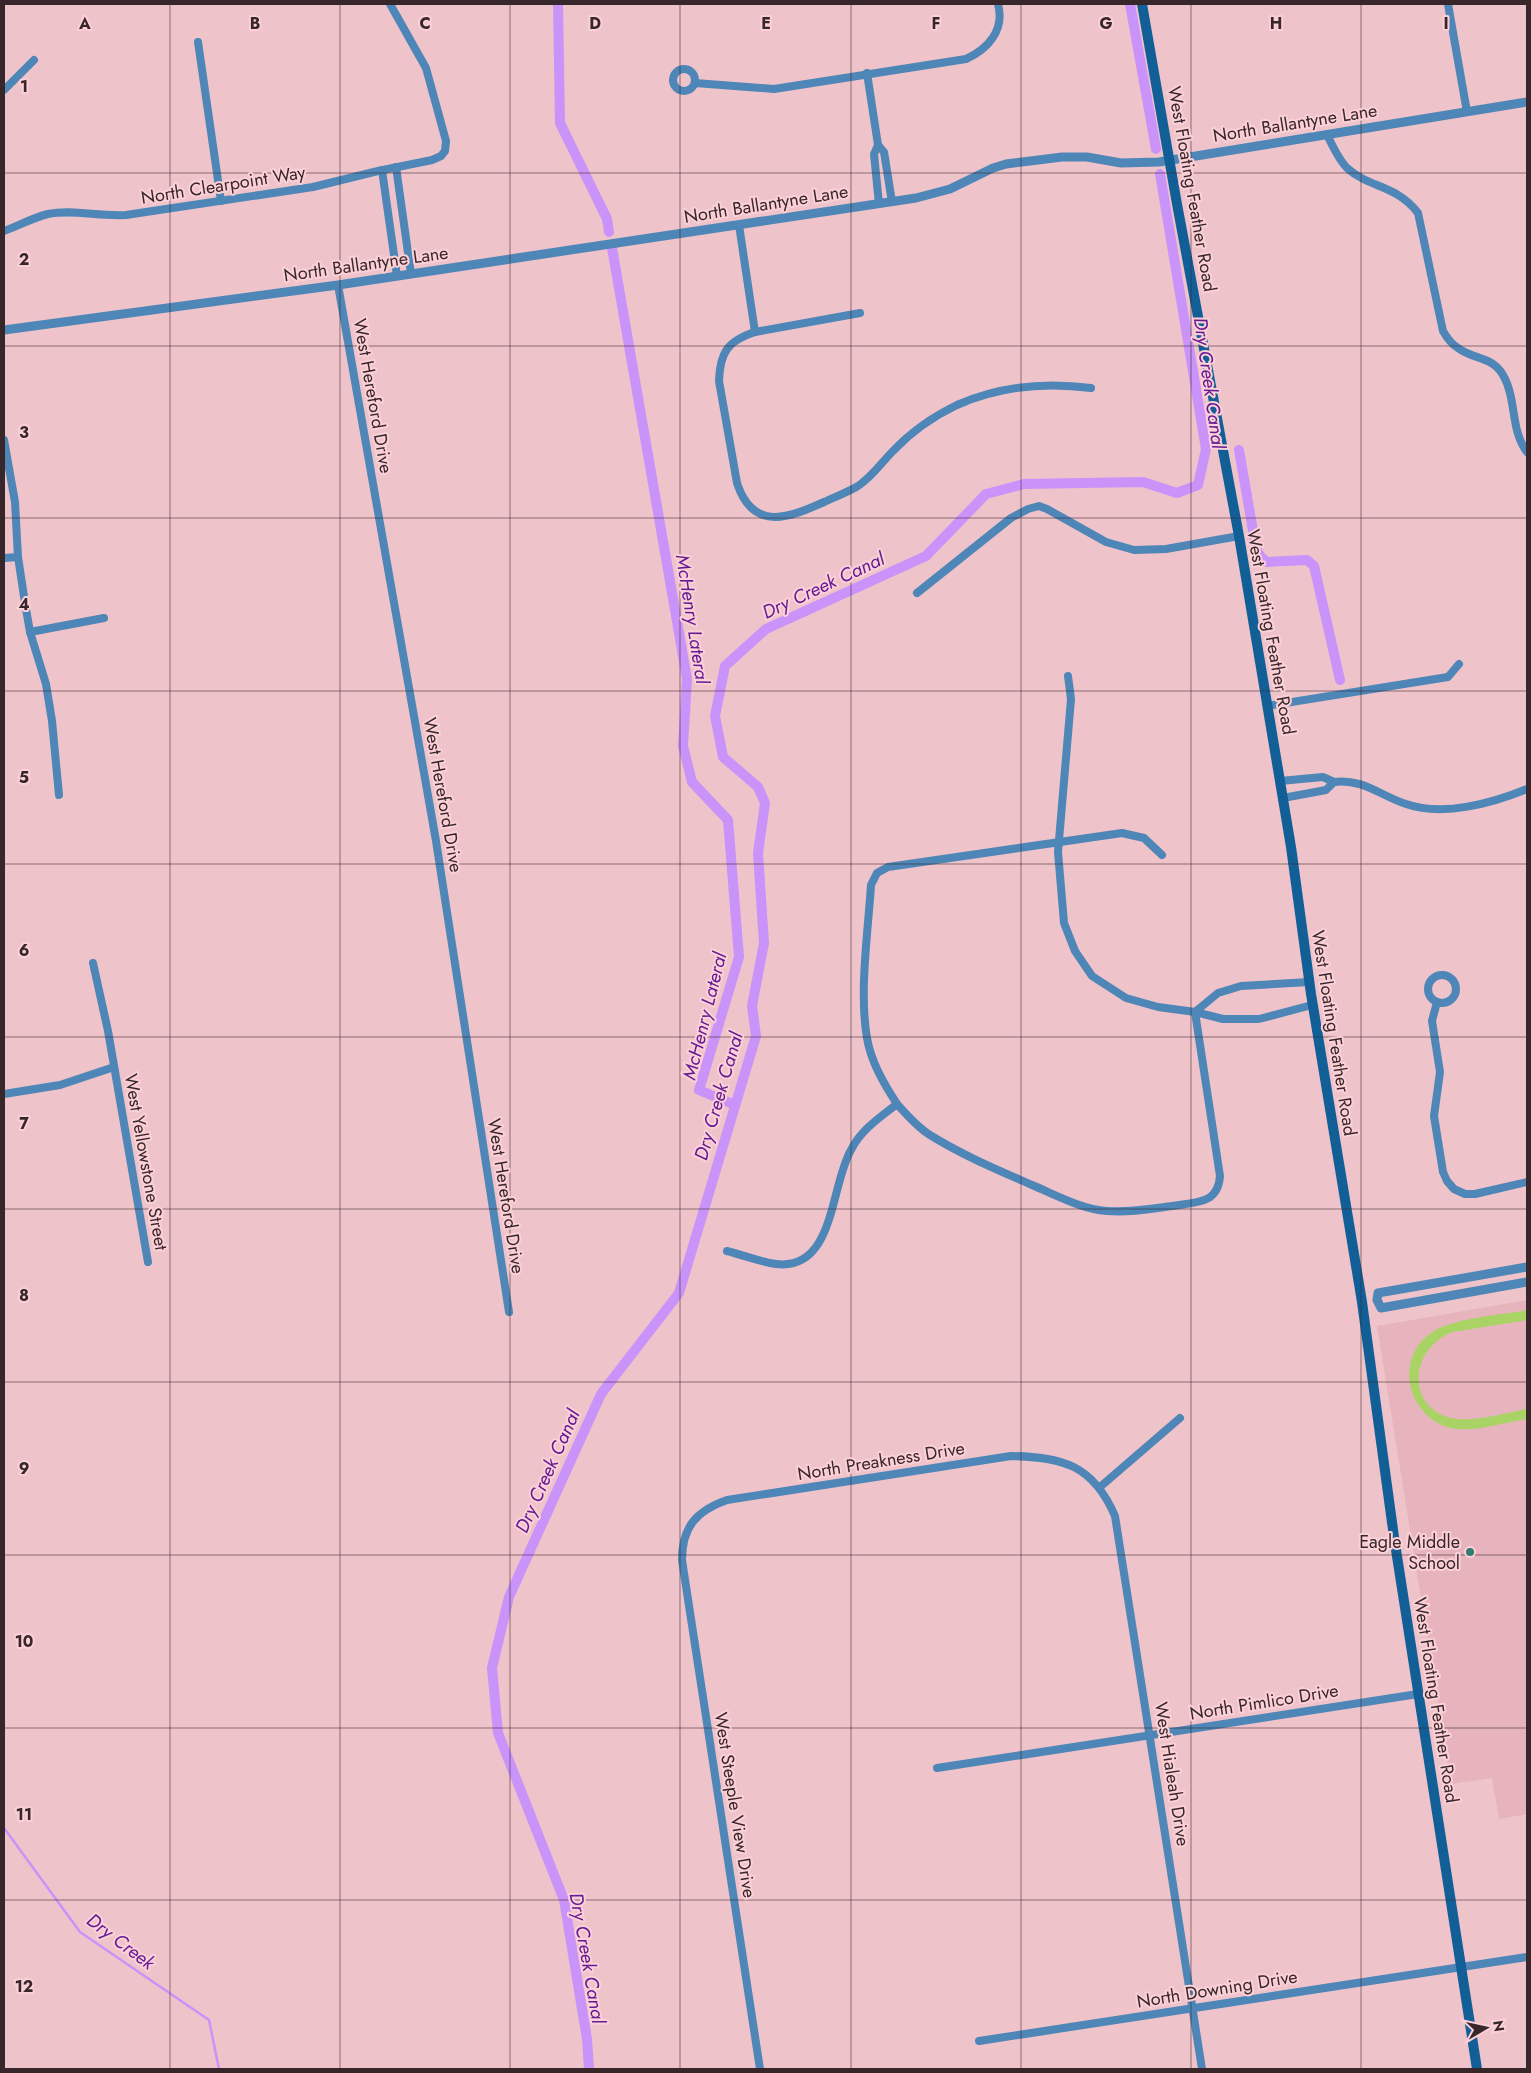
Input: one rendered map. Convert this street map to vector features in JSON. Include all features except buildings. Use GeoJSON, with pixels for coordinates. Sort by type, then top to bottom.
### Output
{"type":"FeatureCollection","features":[{"type":"Feature","properties":{"kind":"main road","name":"West Floating Feather Road"},"geometry":{"type":"LineString","coordinates":[[1142,4],[1239,536],[1283,798],[1312,1005],[1362,1302],[1394,1538],[1477,2069]]}},
{"type":"Feature","properties":{"kind":"street","name":"North Clearpoint Way"},"geometry":{"type":"LineString","coordinates":[[4,231],[48,214],[126,215],[221,201],[313,187],[432,160],[441,156],[445,151],[446,141],[430,78],[422,58],[390,4]]}},
{"type":"Feature","properties":{"kind":"street"},"geometry":{"type":"LineString","coordinates":[[695,83],[774,89],[966,59],[978,54],[990,43],[998,28],[1000,11],[998,4]]}},
{"type":"Feature","properties":{"kind":"street"},"geometry":{"type":"LineString","coordinates":[[1448,4],[1467,112]]}},
{"type":"Feature","properties":{"kind":"street"},"geometry":{"type":"LineString","coordinates":[[198,42],[221,201]]}},
{"type":"Feature","properties":{"kind":"street"},"geometry":{"type":"LineString","coordinates":[[4,90],[34,60]]}},
{"type":"Feature","properties":{"kind":"street"},"geometry":{"type":"LineString","coordinates":[[867,73],[878,146],[874,154],[879,204]]}},
{"type":"Feature","properties":{"kind":"street","name":"North Ballantyne Lane"},"geometry":{"type":"LineString","coordinates":[[4,330],[165,310],[892,202],[927,196],[950,189],[993,168],[1040,159],[1087,157],[1134,163],[1170,160],[1527,102]]}},
{"type":"Feature","properties":{"kind":"street"},"geometry":{"type":"LineString","coordinates":[[1327,135],[1339,158],[1347,168],[1358,176],[1397,193],[1409,201],[1418,213],[1442,331],[1448,341],[1459,349],[1484,358],[1495,365],[1503,375],[1508,386],[1519,438],[1527,452]]}},
{"type":"Feature","properties":{"kind":"street"},"geometry":{"type":"LineString","coordinates":[[878,146],[884,152],[892,202]]}},
{"type":"Feature","properties":{"kind":"street"},"geometry":{"type":"LineString","coordinates":[[396,167],[411,274]]}},
{"type":"Feature","properties":{"kind":"street"},"geometry":{"type":"LineString","coordinates":[[382,170],[397,276]]}},
{"type":"Feature","properties":{"kind":"street"},"geometry":{"type":"LineString","coordinates":[[739,225],[755,332]]}},
{"type":"Feature","properties":{"kind":"street","name":"West Hereford Drive"},"geometry":{"type":"LineString","coordinates":[[338,285],[436,841],[509,1312]]}},
{"type":"Feature","properties":{"kind":"street"},"geometry":{"type":"LineString","coordinates":[[860,313],[755,332],[743,336],[732,343],[725,352],[720,365],[720,381],[737,484],[748,505],[764,516],[780,518],[796,514],[858,486],[870,477],[893,450],[921,426],[946,411],[979,396],[1029,386],[1060,384],[1091,388]]}},
{"type":"Feature","properties":{"kind":"street"},"geometry":{"type":"LineString","coordinates":[[4,440],[15,502],[18,556],[30,632],[46,684],[52,721],[59,796]]}},
{"type":"Feature","properties":{"kind":"street"},"geometry":{"type":"LineString","coordinates":[[917,594],[1004,523],[1028,509],[1039,506],[1056,513],[1106,542],[1134,550],[1166,549],[1239,536]]}},
{"type":"Feature","properties":{"kind":"street"},"geometry":{"type":"LineString","coordinates":[[4,558],[18,556]]}},
{"type":"Feature","properties":{"kind":"street"},"geometry":{"type":"LineString","coordinates":[[30,632],[104,618]]}},
{"type":"Feature","properties":{"kind":"street"},"geometry":{"type":"LineString","coordinates":[[1267,706],[1448,677],[1459,664]]}},
{"type":"Feature","properties":{"kind":"street"},"geometry":{"type":"LineString","coordinates":[[1068,676],[1071,699],[1059,842],[1064,923],[1075,951],[1092,976],[1126,998],[1158,1007],[1195,1012],[1223,1019],[1260,1019],[1312,1005]]}},
{"type":"Feature","properties":{"kind":"street"},"geometry":{"type":"LineString","coordinates":[[1280,781],[1324,777],[1334,782]]}},
{"type":"Feature","properties":{"kind":"street"},"geometry":{"type":"LineString","coordinates":[[1283,798],[1326,790],[1334,782],[1346,780],[1381,792],[1407,805],[1440,809],[1471,806],[1511,796],[1527,789]]}},
{"type":"Feature","properties":{"kind":"street"},"geometry":{"type":"LineString","coordinates":[[1162,855],[1144,838],[1122,833],[888,867],[877,873],[871,885],[865,983],[866,1030],[873,1060],[882,1081],[896,1104],[913,1122],[930,1135],[984,1163],[1080,1206],[1106,1211],[1137,1211],[1202,1201],[1215,1193],[1219,1186],[1220,1176],[1195,1012]]}},
{"type":"Feature","properties":{"kind":"street","name":"West Yellowstone Street"},"geometry":{"type":"LineString","coordinates":[[93,963],[114,1067],[148,1262]]}},
{"type":"Feature","properties":{"kind":"street"},"geometry":{"type":"LineString","coordinates":[[1195,1012],[1218,993],[1240,986],[1309,982]]}},
{"type":"Feature","properties":{"kind":"street"},"geometry":{"type":"LineString","coordinates":[[1437,1002],[1432,1021],[1440,1072],[1434,1116],[1443,1172],[1447,1181],[1454,1189],[1465,1194],[1475,1194],[1527,1182]]}},
{"type":"Feature","properties":{"kind":"street"},"geometry":{"type":"LineString","coordinates":[[4,1094],[60,1085],[114,1067]]}},
{"type":"Feature","properties":{"kind":"street"},"geometry":{"type":"LineString","coordinates":[[727,1251],[776,1264],[805,1259],[817,1248],[824,1232],[844,1165],[852,1147],[867,1128],[896,1104]]}},
{"type":"Feature","properties":{"kind":"street"},"geometry":{"type":"LineString","coordinates":[[1527,1267],[1378,1293],[1377,1300],[1381,1308],[1527,1282]]}},
{"type":"Feature","properties":{"kind":"street"},"geometry":{"type":"LineString","coordinates":[[1362,1302],[1377,1300]]}},
{"type":"Feature","properties":{"kind":"street"},"geometry":{"type":"LineString","coordinates":[[1100,1487],[1180,1418]]}},
{"type":"Feature","properties":{"kind":"street","name":"North Preakness Drive"},"geometry":{"type":"LineString","coordinates":[[682,1545],[687,1530],[697,1515],[710,1506],[726,1500],[1011,1456],[1043,1456],[1066,1463],[1085,1474],[1100,1487]]}},
{"type":"Feature","properties":{"kind":"street","name":"West Hialeah Drive"},"geometry":{"type":"LineString","coordinates":[[1100,1487],[1115,1516],[1120,1536],[1202,2069]]}},
{"type":"Feature","properties":{"kind":"street","name":"West Steeple View Drive"},"geometry":{"type":"LineString","coordinates":[[682,1545],[682,1560],[760,2069]]}},
{"type":"Feature","properties":{"kind":"street","name":"North Pimlico Drive"},"geometry":{"type":"LineString","coordinates":[[937,1768],[1418,1694]]}},
{"type":"Feature","properties":{"kind":"street","name":"North Downing Drive"},"geometry":{"type":"LineString","coordinates":[[979,2041],[1527,1957]]}},
{"type":"Feature","properties":{"kind":"shaded area","name":"Eagle Middle School"},"geometry":{"type":"Polygon","coordinates":[[[1527,1300],[1527,1814],[1499,1819],[1492,1778],[1451,1784],[1377,1326],[1527,1300]]]}},
{"type":"Feature","properties":{"kind":"green space"},"geometry":{"type":"Polygon","coordinates":[[[1527,1310],[1527,1320],[1453,1332],[1439,1339],[1429,1349],[1422,1361],[1419,1387],[1424,1399],[1433,1410],[1447,1417],[1476,1419],[1527,1409],[1527,1419],[1479,1428],[1460,1429],[1451,1428],[1436,1422],[1424,1413],[1416,1400],[1409,1372],[1412,1357],[1419,1344],[1440,1328],[1463,1320],[1527,1310]]]}},
{"type":"Feature","properties":{"kind":"waterway","name":"McHenry Lateral"},"geometry":{"type":"LineString","coordinates":[[558,4],[560,123],[607,219],[609,232]]}},
{"type":"Feature","properties":{"kind":"waterway","name":"Dry Creek Canal"},"geometry":{"type":"LineString","coordinates":[[1130,4],[1156,149]]}},
{"type":"Feature","properties":{"kind":"waterway","name":"Dry Creek Canal"},"geometry":{"type":"LineString","coordinates":[[589,2069],[587,2039],[564,1900],[498,1733],[492,1668],[509,1597],[601,1394],[679,1293],[756,1036],[752,1006],[764,943],[758,853],[765,803],[758,787],[723,757],[715,716],[725,666],[766,629],[926,556],[986,494],[1024,484],[1143,482],[1177,493],[1198,485],[1206,449],[1160,174]]}},
{"type":"Feature","properties":{"kind":"waterway","name":"McHenry Lateral"},"geometry":{"type":"LineString","coordinates":[[612,248],[687,679],[683,746],[692,782],[728,820],[739,957],[699,1090],[735,1105]]}},
{"type":"Feature","properties":{"kind":"waterway"},"geometry":{"type":"LineString","coordinates":[[1239,450],[1256,548],[1260,556],[1267,562],[1307,560],[1314,566],[1340,680]]}},
{"type":"Feature","properties":{"kind":"waterway","name":"Dry Creek"},"geometry":{"type":"LineString","coordinates":[[4,1828],[80,1932],[209,2020],[219,2069]]}},
{"type":"Feature","properties":{"kind":"place","name":"Eagle Middle School"},"geometry":{"type":"Point","coordinates":[1470,1552]}}]}
